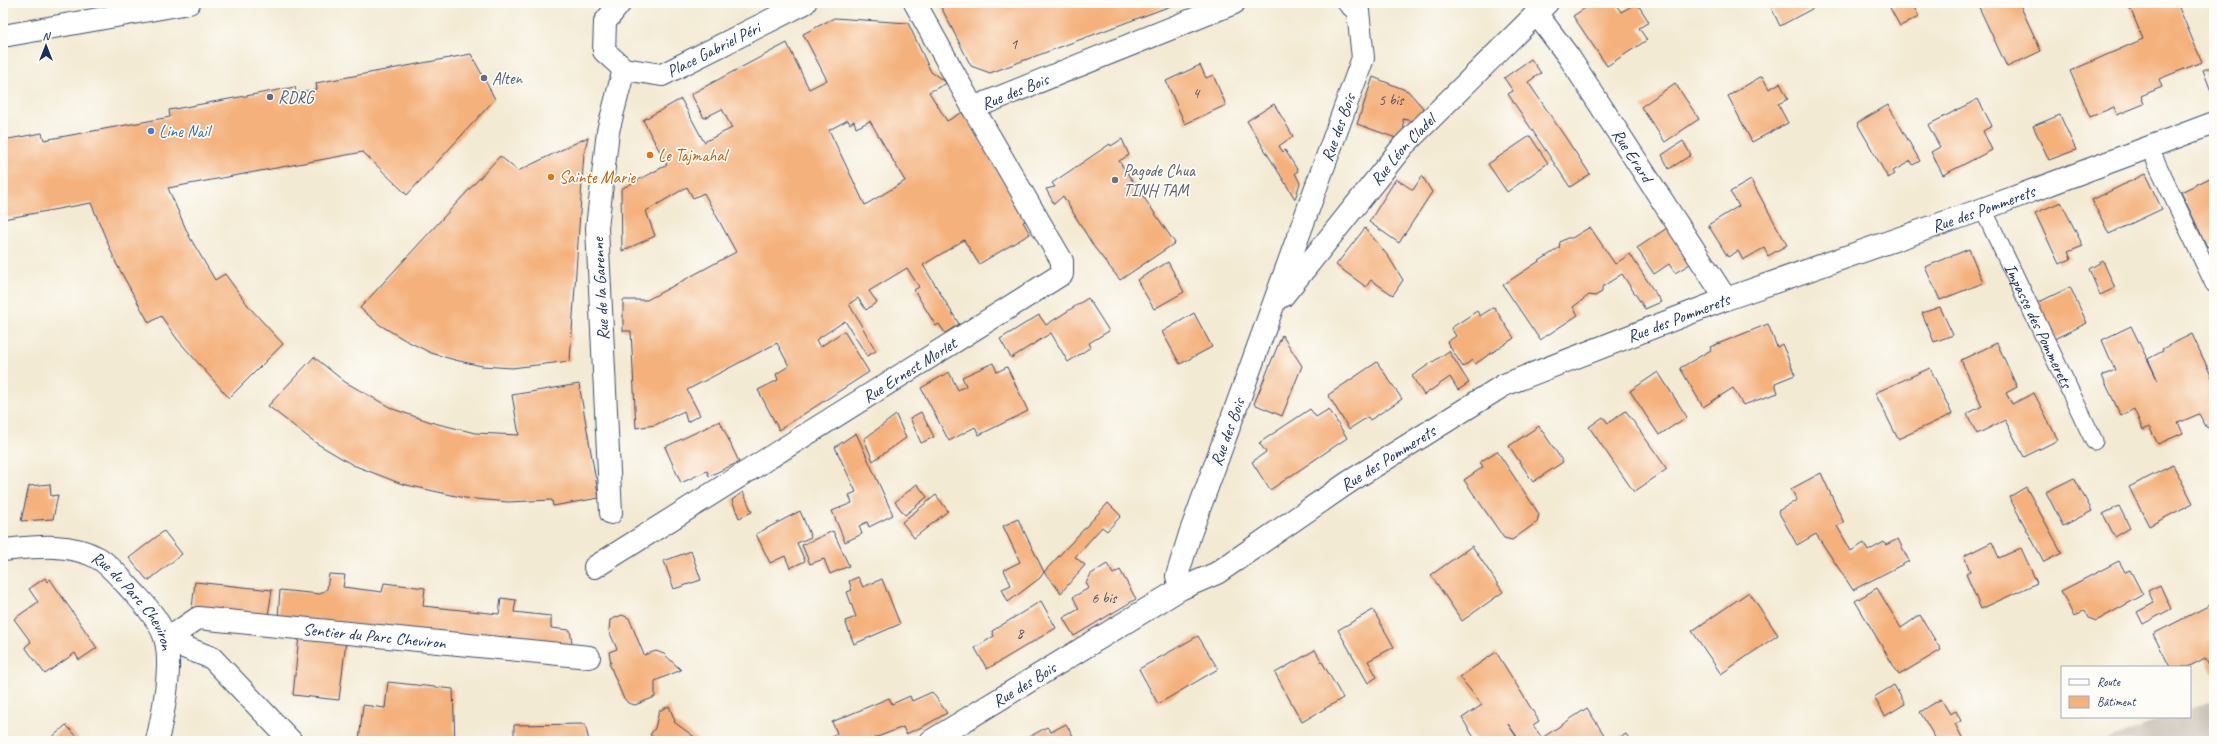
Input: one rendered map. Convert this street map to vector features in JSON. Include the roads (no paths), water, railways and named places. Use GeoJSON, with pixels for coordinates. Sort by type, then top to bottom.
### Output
{"type":"FeatureCollection","features":[{"type":"Feature","properties":{"kind":"street"},"geometry":{"type":"LineString","coordinates":[[3,36],[188,3]]}},
{"type":"Feature","properties":{"kind":"street"},"geometry":{"type":"LineString","coordinates":[[620,3],[605,22],[604,51],[624,69]]}},
{"type":"Feature","properties":{"kind":"street","name":"Place Gabriel Péri"},"geometry":{"type":"LineString","coordinates":[[624,69],[662,75],[805,3]]}},
{"type":"Feature","properties":{"kind":"street"},"geometry":{"type":"LineString","coordinates":[[915,3],[972,108]]}},
{"type":"Feature","properties":{"kind":"street","name":"Rue des Bois"},"geometry":{"type":"LineString","coordinates":[[972,108],[1234,3]]}},
{"type":"Feature","properties":{"kind":"street","name":"Rue des Bois"},"geometry":{"type":"LineString","coordinates":[[931,741],[1180,589],[1177,576],[1190,534],[1363,58],[1358,11],[1349,3]]}},
{"type":"Feature","properties":{"kind":"street","name":"Rue Léon Cladel"},"geometry":{"type":"LineString","coordinates":[[1272,310],[1403,146],[1542,8]]}},
{"type":"Feature","properties":{"kind":"street","name":"Rue Erard"},"geometry":{"type":"LineString","coordinates":[[1542,8],[1569,58],[1726,299]]}},
{"type":"Feature","properties":{"kind":"street","name":"Rue de la Garenne"},"geometry":{"type":"LineString","coordinates":[[611,513],[597,228],[608,131],[624,69]]}},
{"type":"Feature","properties":{"kind":"street","name":"Rue Ernest Morlet"},"geometry":{"type":"LineString","coordinates":[[595,567],[1062,274],[1062,261],[972,108]]}},
{"type":"Feature","properties":{"kind":"street","name":"Rue des Pommerets"},"geometry":{"type":"LineString","coordinates":[[1180,589],[1217,573],[1349,482],[1504,385],[1726,299],[1983,209],[2214,123]]}},
{"type":"Feature","properties":{"kind":"street","name":"Rue du Parc Cheviron"},"geometry":{"type":"LineString","coordinates":[[3,550],[31,547],[68,548],[99,558],[149,610],[166,640],[166,693],[157,741]]}},
{"type":"Feature","properties":{"kind":"street","name":"Sentier du Parc Cheviron"},"geometry":{"type":"LineString","coordinates":[[166,640],[198,618],[589,657]]}},
{"type":"Feature","properties":{"kind":"street"},"geometry":{"type":"LineString","coordinates":[[166,640],[212,658],[290,741]]}},
{"type":"Feature","properties":{"kind":"lane"},"geometry":{"type":"LineString","coordinates":[[2149,147],[2214,284]]}},
{"type":"Feature","properties":{"kind":"lane","name":"Impasse des Pommerets"},"geometry":{"type":"LineString","coordinates":[[1983,209],[2094,441]]}},
{"type":"Feature","properties":{"kind":"place","name":"Alten"},"geometry":{"type":"Point","coordinates":[484,78]}},
{"type":"Feature","properties":{"kind":"place","name":"RDRG"},"geometry":{"type":"Point","coordinates":[270,97]}},
{"type":"Feature","properties":{"kind":"place","name":"Line Nail"},"geometry":{"type":"Point","coordinates":[151,131]}},
{"type":"Feature","properties":{"kind":"place","name":"Le Tajmahal"},"geometry":{"type":"Point","coordinates":[650,155]}},
{"type":"Feature","properties":{"kind":"place","name":"Sainte Marie"},"geometry":{"type":"Point","coordinates":[551,177]}},
{"type":"Feature","properties":{"kind":"place","name":"Pagode Chua TINH TAM"},"geometry":{"type":"Point","coordinates":[1115,180]}}]}
